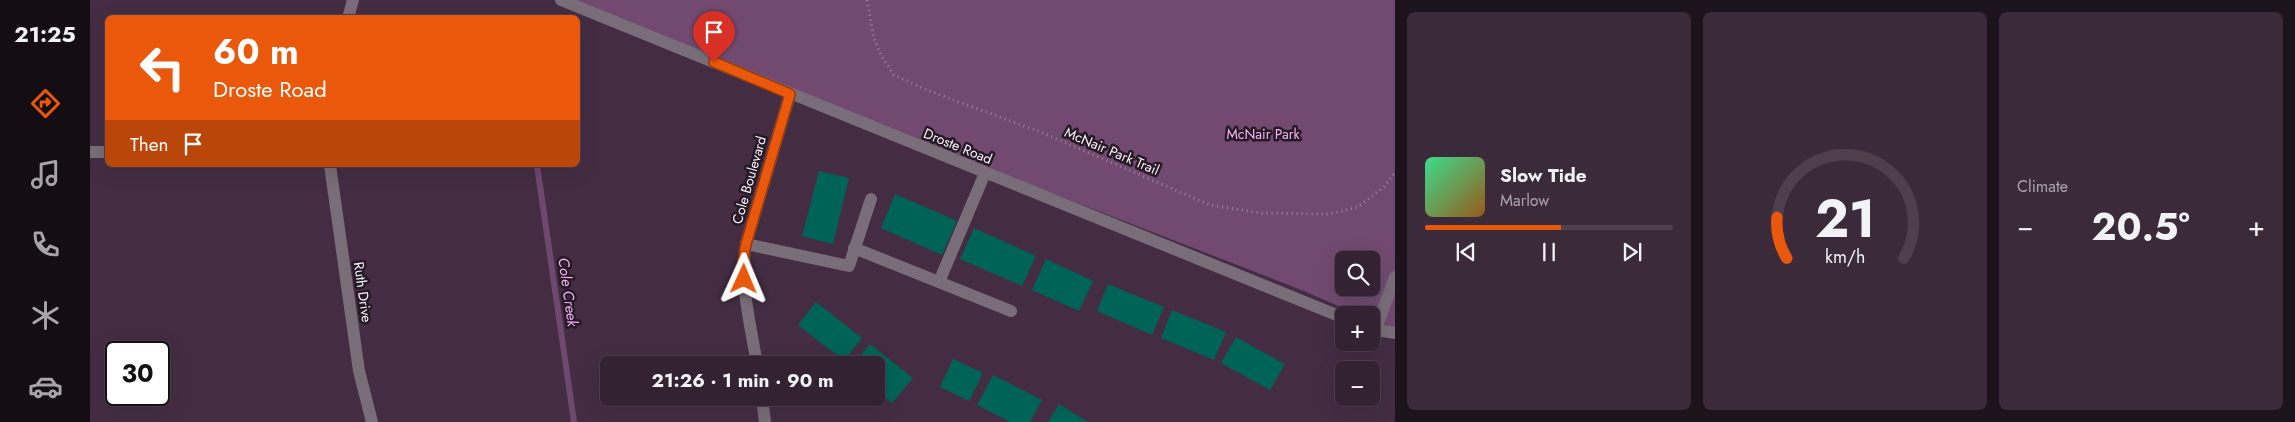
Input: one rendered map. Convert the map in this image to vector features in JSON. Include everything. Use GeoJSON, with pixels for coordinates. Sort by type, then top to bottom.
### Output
{"type":"FeatureCollection","features":[{"type":"Feature","properties":{"kind":"street"},"geometry":{"type":"LineString","coordinates":[[349,15],[353,0]]}},
{"type":"Feature","properties":{"kind":"street","name":"Droste Road"},"geometry":{"type":"LineString","coordinates":[[562,0],[1335,314]]}},
{"type":"Feature","properties":{"kind":"street","name":"Cole Boulevard"},"geometry":{"type":"LineString","coordinates":[[756,356],[743,260],[790,94]]}},
{"type":"Feature","properties":{"kind":"street"},"geometry":{"type":"LineString","coordinates":[[90,152],[105,152]]}},
{"type":"Feature","properties":{"kind":"street","name":"Ruth Drive"},"geometry":{"type":"LineString","coordinates":[[330,167],[359,371],[372,422]]}},
{"type":"Feature","properties":{"kind":"street"},"geometry":{"type":"LineString","coordinates":[[939,282],[985,173]]}},
{"type":"Feature","properties":{"kind":"street"},"geometry":{"type":"LineString","coordinates":[[746,244],[848,266],[870,199]]}},
{"type":"Feature","properties":{"kind":"street"},"geometry":{"type":"LineString","coordinates":[[854,248],[1011,311]]}},
{"type":"Feature","properties":{"kind":"street"},"geometry":{"type":"LineString","coordinates":[[1380,313],[1395,278]]}},
{"type":"Feature","properties":{"kind":"street"},"geometry":{"type":"LineString","coordinates":[[1380,331],[1395,333]]}},
{"type":"Feature","properties":{"kind":"street"},"geometry":{"type":"LineString","coordinates":[[763,406],[765,422]]}},
{"type":"Feature","properties":{"kind":"path","name":"McNair Park Trail"},"geometry":{"type":"LineString","coordinates":[[867,0],[874,39],[880,55],[894,75],[927,90],[1043,134],[1210,204],[1261,213],[1330,214],[1358,207],[1384,187],[1395,172]]}},
{"type":"Feature","properties":{"kind":"green space","name":"McNair Park"},"geometry":{"type":"Polygon","coordinates":[[[556,0],[1395,0],[1395,331],[1380,325],[1380,306],[1338,306],[556,0]]]}},
{"type":"Feature","properties":{"kind":"building"},"geometry":{"type":"Polygon","coordinates":[[[819,171],[849,178],[833,244],[802,236],[819,171]]]}},
{"type":"Feature","properties":{"kind":"building"},"geometry":{"type":"Polygon","coordinates":[[[895,194],[957,221],[942,255],[881,228],[895,194]]]}},
{"type":"Feature","properties":{"kind":"building"},"geometry":{"type":"Polygon","coordinates":[[[974,228],[1036,256],[1022,286],[960,259],[974,228]]]}},
{"type":"Feature","properties":{"kind":"building"},"geometry":{"type":"Polygon","coordinates":[[[1046,259],[1093,281],[1079,311],[1032,290],[1046,259]]]}},
{"type":"Feature","properties":{"kind":"building"},"geometry":{"type":"Polygon","coordinates":[[[1108,284],[1164,307],[1152,335],[1097,311],[1108,284]]]}},
{"type":"Feature","properties":{"kind":"building"},"geometry":{"type":"Polygon","coordinates":[[[816,302],[862,338],[848,356],[838,356],[798,325],[816,302]]]}},
{"type":"Feature","properties":{"kind":"building"},"geometry":{"type":"Polygon","coordinates":[[[1172,310],[1226,332],[1214,360],[1161,338],[1172,310]]]}},
{"type":"Feature","properties":{"kind":"building"},"geometry":{"type":"Polygon","coordinates":[[[1236,337],[1285,364],[1270,390],[1221,363],[1236,337]]]}},
{"type":"Feature","properties":{"kind":"building"},"geometry":{"type":"Polygon","coordinates":[[[870,344],[913,378],[892,403],[885,397],[885,356],[860,356],[870,344]]]}},
{"type":"Feature","properties":{"kind":"building"},"geometry":{"type":"Polygon","coordinates":[[[953,359],[983,373],[969,401],[940,387],[953,359]]]}},
{"type":"Feature","properties":{"kind":"building"},"geometry":{"type":"Polygon","coordinates":[[[993,375],[1042,400],[1030,422],[1010,422],[977,405],[993,375]]]}},
{"type":"Feature","properties":{"kind":"building"},"geometry":{"type":"Polygon","coordinates":[[[1059,404],[1088,422],[1048,422],[1059,404]]]}},
{"type":"Feature","properties":{"kind":"waterway","name":"Cole Creek"},"geometry":{"type":"LineString","coordinates":[[537,167],[574,422]]}},
{"type":"Feature","properties":{"kind":"route"},"geometry":{"type":"LineString","coordinates":[[714,62],[790,94],[746,244],[743,260],[744,279]]}}]}
